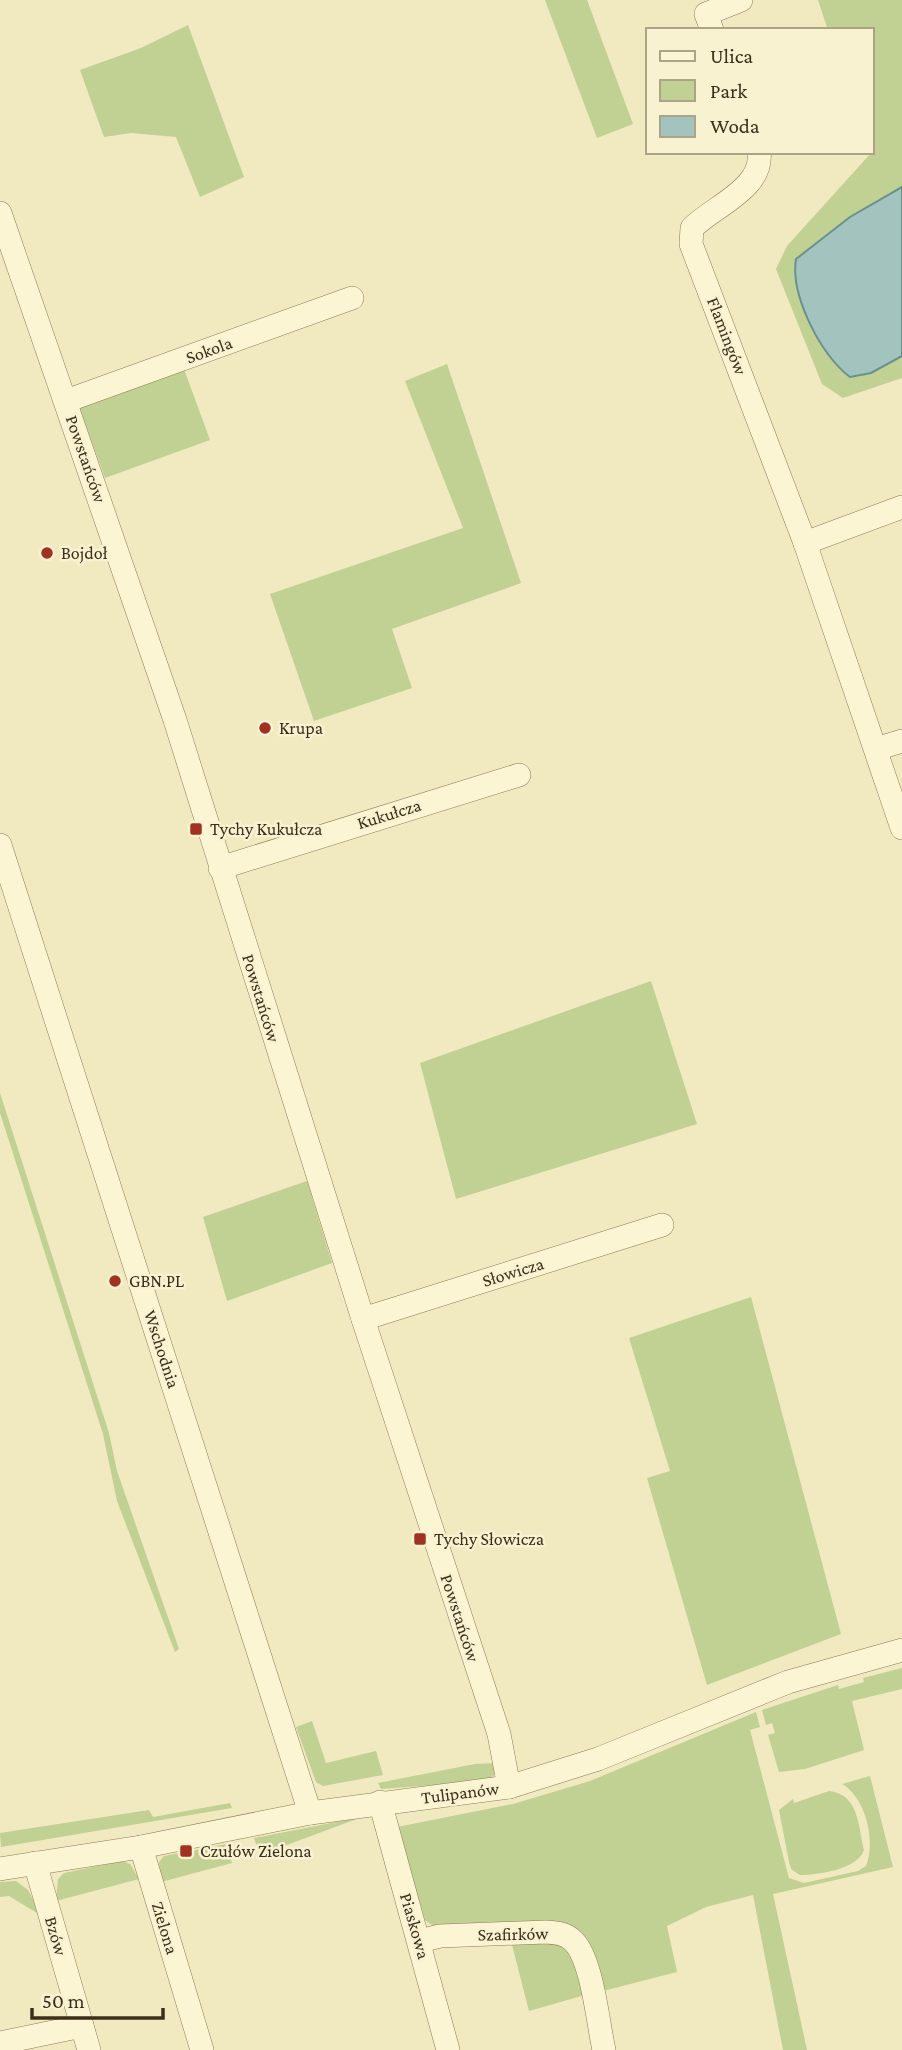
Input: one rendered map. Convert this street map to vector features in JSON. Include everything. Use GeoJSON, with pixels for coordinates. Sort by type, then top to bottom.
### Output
{"type":"FeatureCollection","features":[{"type":"Feature","properties":{"kind":"street"},"geometry":{"type":"LineString","coordinates":[[706,15],[741,0]]}},
{"type":"Feature","properties":{"kind":"street","name":"Flamingów"},"geometry":{"type":"LineString","coordinates":[[759,154],[761,164],[755,177],[692,229],[691,244],[804,543],[902,828]]}},
{"type":"Feature","properties":{"kind":"street","name":"Powstańców"},"geometry":{"type":"LineString","coordinates":[[0,213],[175,720],[363,1319],[499,1734],[509,1787]]}},
{"type":"Feature","properties":{"kind":"street","name":"Sokola"},"geometry":{"type":"LineString","coordinates":[[66,401],[352,298]]}},
{"type":"Feature","properties":{"kind":"street"},"geometry":{"type":"LineString","coordinates":[[804,543],[902,507]]}},
{"type":"Feature","properties":{"kind":"street"},"geometry":{"type":"LineString","coordinates":[[876,749],[902,741]]}},
{"type":"Feature","properties":{"kind":"street","name":"Kukułcza"},"geometry":{"type":"LineString","coordinates":[[220,869],[519,775]]}},
{"type":"Feature","properties":{"kind":"street","name":"Wschodnia"},"geometry":{"type":"LineString","coordinates":[[0,845],[310,1812]]}},
{"type":"Feature","properties":{"kind":"street","name":"Słowicza"},"geometry":{"type":"LineString","coordinates":[[363,1319],[662,1226]]}},
{"type":"Feature","properties":{"kind":"street","name":"Tulipanów"},"geometry":{"type":"LineString","coordinates":[[0,1869],[141,1847],[310,1812],[509,1787],[598,1759],[788,1682],[902,1650]]}},
{"type":"Feature","properties":{"kind":"street","name":"Piaskowa"},"geometry":{"type":"LineString","coordinates":[[380,1802],[448,2050]]}},
{"type":"Feature","properties":{"kind":"street","name":"Zielona"},"geometry":{"type":"LineString","coordinates":[[141,1847],[202,2050]]}},
{"type":"Feature","properties":{"kind":"street","name":"Bzów"},"geometry":{"type":"LineString","coordinates":[[34,1863],[89,2050]]}},
{"type":"Feature","properties":{"kind":"street","name":"Szafirków"},"geometry":{"type":"LineString","coordinates":[[420,1941],[440,1936],[546,1933],[563,1934],[572,1939],[585,1959],[604,2050]]}},
{"type":"Feature","properties":{"kind":"street"},"geometry":{"type":"LineString","coordinates":[[0,2043],[82,2026]]}},
{"type":"Feature","properties":{"kind":"green space"},"geometry":{"type":"Polygon","coordinates":[[[545,0],[587,0],[633,124],[597,138],[545,0]]]}},
{"type":"Feature","properties":{"kind":"green space"},"geometry":{"type":"Polygon","coordinates":[[[818,0],[902,0],[902,187],[850,217],[871,373],[902,356],[902,378],[843,398],[822,384],[776,269],[787,246],[870,154],[874,154],[874,28],[827,28],[818,0]]]}},
{"type":"Feature","properties":{"kind":"green space"},"geometry":{"type":"Polygon","coordinates":[[[188,25],[244,177],[200,197],[176,137],[131,133],[104,137],[80,70],[141,48],[188,25]]]}},
{"type":"Feature","properties":{"kind":"green space"},"geometry":{"type":"Polygon","coordinates":[[[447,364],[521,583],[392,629],[412,688],[314,721],[270,594],[463,528],[405,381],[447,364]]]}},
{"type":"Feature","properties":{"kind":"green space"},"geometry":{"type":"Polygon","coordinates":[[[184,369],[210,440],[105,478],[79,407],[184,369]]]}},
{"type":"Feature","properties":{"kind":"green space"},"geometry":{"type":"Polygon","coordinates":[[[651,981],[697,1124],[456,1199],[420,1063],[651,981]]]}},
{"type":"Feature","properties":{"kind":"green space"},"geometry":{"type":"Polygon","coordinates":[[[0,1093],[109,1433],[117,1471],[179,1649],[175,1652],[117,1501],[103,1434],[0,1113],[0,1093]]]}},
{"type":"Feature","properties":{"kind":"green space"},"geometry":{"type":"Polygon","coordinates":[[[307,1181],[332,1263],[227,1301],[203,1217],[307,1181]]]}},
{"type":"Feature","properties":{"kind":"green space"},"geometry":{"type":"Polygon","coordinates":[[[751,1297],[841,1634],[707,1685],[647,1478],[670,1471],[629,1338],[751,1297]]]}},
{"type":"Feature","properties":{"kind":"green space"},"geometry":{"type":"Polygon","coordinates":[[[902,1668],[902,1689],[852,1701],[864,1750],[805,1769],[779,1772],[768,1735],[775,1733],[772,1723],[766,1725],[762,1710],[838,1685],[839,1689],[864,1682],[863,1678],[902,1668]]]}},
{"type":"Feature","properties":{"kind":"green space"},"geometry":{"type":"Polygon","coordinates":[[[756,1712],[760,1727],[750,1730],[789,1878],[804,1883],[858,1871],[866,1866],[870,1845],[867,1821],[857,1799],[842,1784],[870,1776],[893,1867],[773,1894],[807,2050],[783,2050],[753,1895],[706,1907],[667,1926],[677,1972],[603,1991],[590,1944],[575,1929],[437,1929],[425,1920],[397,1827],[513,1804],[590,1781],[756,1712]]]}},
{"type":"Feature","properties":{"kind":"green space"},"geometry":{"type":"Polygon","coordinates":[[[312,1721],[326,1763],[376,1751],[383,1775],[323,1786],[316,1782],[296,1727],[312,1721]]]}},
{"type":"Feature","properties":{"kind":"green space"},"geometry":{"type":"Polygon","coordinates":[[[496,1763],[496,1773],[488,1781],[381,1789],[378,1783],[475,1764],[496,1763]]]}},
{"type":"Feature","properties":{"kind":"green space"},"geometry":{"type":"Polygon","coordinates":[[[829,1791],[839,1793],[852,1805],[864,1850],[860,1857],[846,1866],[817,1874],[800,1875],[791,1869],[779,1810],[793,1799],[794,1803],[829,1791]]]}},
{"type":"Feature","properties":{"kind":"green space"},"geometry":{"type":"Polygon","coordinates":[[[230,1803],[232,1808],[1,1847],[0,1833],[149,1810],[153,1817],[230,1803]]]}},
{"type":"Feature","properties":{"kind":"green space"},"geometry":{"type":"Polygon","coordinates":[[[362,1817],[260,1855],[254,1838],[362,1817]]]}},
{"type":"Feature","properties":{"kind":"green space"},"geometry":{"type":"Polygon","coordinates":[[[226,1844],[232,1863],[161,1882],[159,1862],[164,1856],[226,1844]]]}},
{"type":"Feature","properties":{"kind":"green space"},"geometry":{"type":"Polygon","coordinates":[[[122,1861],[130,1864],[139,1879],[56,1901],[58,1879],[64,1873],[122,1861]]]}},
{"type":"Feature","properties":{"kind":"green space"},"geometry":{"type":"Polygon","coordinates":[[[16,1881],[28,1890],[42,1916],[9,1896],[0,1897],[0,1882],[16,1881]]]}},
{"type":"Feature","properties":{"kind":"green space"},"geometry":{"type":"Polygon","coordinates":[[[550,1939],[571,1952],[585,1995],[529,2011],[511,1941],[550,1939]]]}},
{"type":"Feature","properties":{"kind":"water"},"geometry":{"type":"Polygon","coordinates":[[[902,187],[902,356],[871,373],[850,377],[828,355],[810,324],[798,290],[796,259],[850,217],[902,187]]]}},
{"type":"Feature","properties":{"kind":"place","name":"Bojdoł"},"geometry":{"type":"Point","coordinates":[47,553]}},
{"type":"Feature","properties":{"kind":"place","name":"Krupa"},"geometry":{"type":"Point","coordinates":[265,728]}},
{"type":"Feature","properties":{"kind":"place","name":"Tychy Kukułcza"},"geometry":{"type":"Point","coordinates":[196,829]}},
{"type":"Feature","properties":{"kind":"place","name":"GBN.PL"},"geometry":{"type":"Point","coordinates":[115,1281]}},
{"type":"Feature","properties":{"kind":"place","name":"Tychy Słowicza"},"geometry":{"type":"Point","coordinates":[420,1539]}},
{"type":"Feature","properties":{"kind":"place","name":"Czułów Zielona"},"geometry":{"type":"Point","coordinates":[186,1851]}}]}
